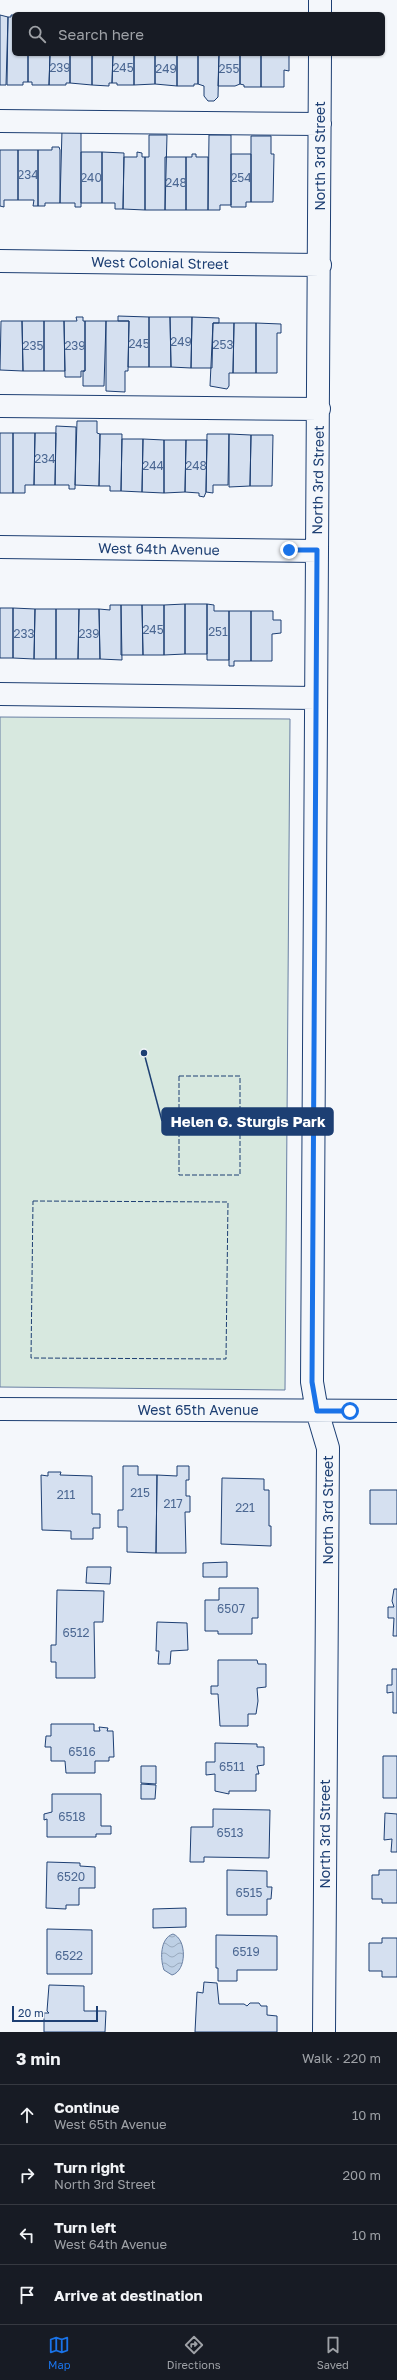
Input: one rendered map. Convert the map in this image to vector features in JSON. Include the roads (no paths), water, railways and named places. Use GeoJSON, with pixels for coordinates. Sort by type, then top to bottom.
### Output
{"type":"FeatureCollection","features":[{"type":"Feature","properties":{"kind":"street"},"geometry":{"type":"LineString","coordinates":[[320,0],[320,12]]}},
{"type":"Feature","properties":{"kind":"street","name":"North 3rd Street"},"geometry":{"type":"LineString","coordinates":[[320,56],[320,265],[315,698],[312,1382],[317,1411],[328,1448],[324,2032]]}},
{"type":"Feature","properties":{"kind":"street"},"geometry":{"type":"LineString","coordinates":[[0,121],[320,124]]}},
{"type":"Feature","properties":{"kind":"street","name":"West Colonial Street"},"geometry":{"type":"LineString","coordinates":[[0,261],[320,265]]}},
{"type":"Feature","properties":{"kind":"street"},"geometry":{"type":"LineString","coordinates":[[0,406],[319,409]]}},
{"type":"Feature","properties":{"kind":"street","name":"West 64th Avenue"},"geometry":{"type":"LineString","coordinates":[[0,547],[317,550]]}},
{"type":"Feature","properties":{"kind":"street"},"geometry":{"type":"LineString","coordinates":[[0,694],[315,698]]}},
{"type":"Feature","properties":{"kind":"street","name":"West 65th Avenue"},"geometry":{"type":"LineString","coordinates":[[0,1408],[397,1411]]}},
{"type":"Feature","properties":{"kind":"water"},"geometry":{"type":"Polygon","coordinates":[[[173,1934],[178,1937],[181,1942],[183,1948],[183,1962],[177,1972],[172,1975],[164,1970],[162,1949],[163,1944],[169,1936],[173,1934]]]}},
{"type":"Feature","properties":{"kind":"place","name":"Helen G. Sturgis Park"},"geometry":{"type":"Point","coordinates":[144,1053]}}]}
